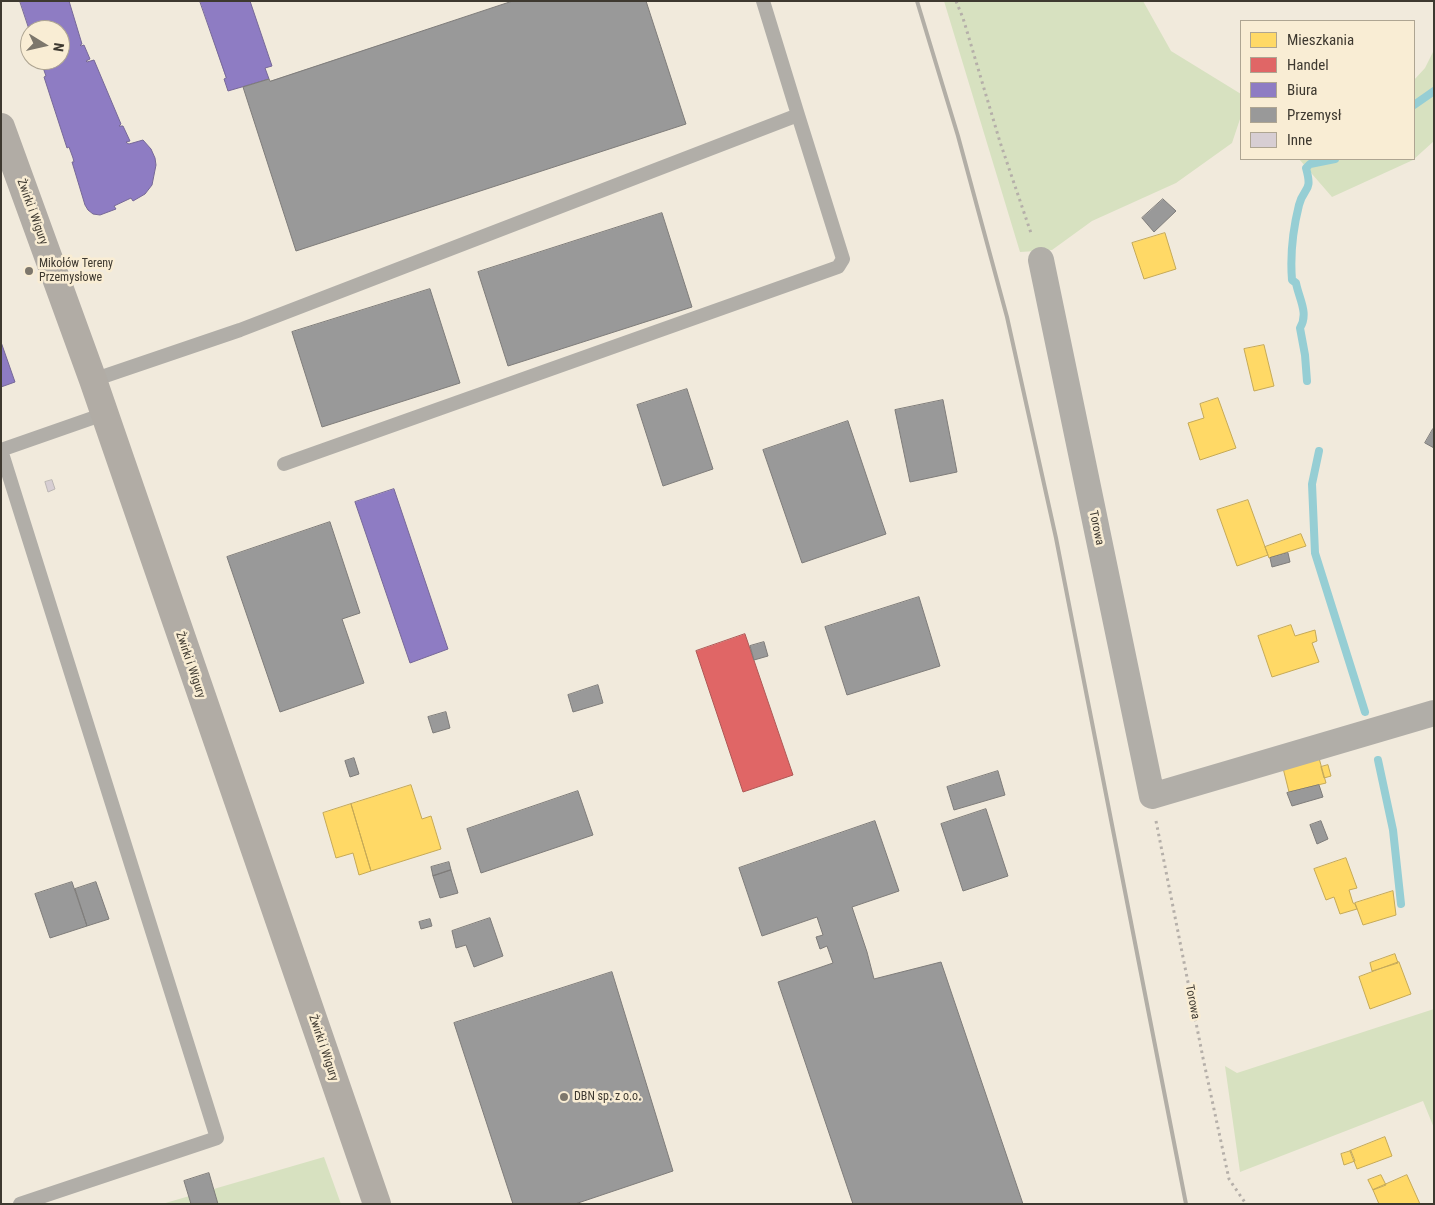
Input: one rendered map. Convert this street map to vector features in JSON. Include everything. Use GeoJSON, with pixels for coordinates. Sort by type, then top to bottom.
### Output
{"type":"FeatureCollection","features":[{"type":"Feature","properties":{"kind":"street","name":"Żwirki i Wigury"},"geometry":{"type":"LineString","coordinates":[[4,143],[104,414],[377,1204]]}},
{"type":"Feature","properties":{"kind":"street","name":"Torowa"},"geometry":{"type":"LineString","coordinates":[[1041,260],[1152,796]]}},
{"type":"Feature","properties":{"kind":"street"},"geometry":{"type":"LineString","coordinates":[[1152,796],[1434,713]]}},
{"type":"Feature","properties":{"kind":"lane"},"geometry":{"type":"LineString","coordinates":[[284,464],[838,267],[843,259],[763,1]]}},
{"type":"Feature","properties":{"kind":"lane"},"geometry":{"type":"LineString","coordinates":[[92,380],[240,330],[798,115]]}},
{"type":"Feature","properties":{"kind":"lane"},"geometry":{"type":"LineString","coordinates":[[20,1204],[217,1138],[1,450],[104,414]]}},
{"type":"Feature","properties":{"kind":"path"},"geometry":{"type":"LineString","coordinates":[[956,1],[963,18],[1000,142],[1041,260]]}},
{"type":"Feature","properties":{"kind":"path","name":"Torowa"},"geometry":{"type":"LineString","coordinates":[[1152,796],[1203,1058],[1229,1179],[1246,1204]]}},
{"type":"Feature","properties":{"kind":"green space"},"geometry":{"type":"Polygon","coordinates":[[[944,1],[1143,1],[1171,51],[1240,93],[1240,119],[1232,143],[1176,183],[1092,221],[1052,250],[1020,252],[944,1]]]}},
{"type":"Feature","properties":{"kind":"green space"},"geometry":{"type":"Polygon","coordinates":[[[1434,50],[1434,141],[1415,158],[1415,79],[1425,68],[1434,50]]]}},
{"type":"Feature","properties":{"kind":"green space"},"geometry":{"type":"Polygon","coordinates":[[[1300,160],[1413,160],[1332,197],[1300,160]]]}},
{"type":"Feature","properties":{"kind":"green space"},"geometry":{"type":"Polygon","coordinates":[[[1434,1009],[1434,1128],[1423,1101],[1240,1172],[1225,1066],[1237,1073],[1434,1009]]]}},
{"type":"Feature","properties":{"kind":"green space"},"geometry":{"type":"Polygon","coordinates":[[[324,1157],[341,1204],[162,1204],[324,1157]]]}},
{"type":"Feature","properties":{"kind":"building: Mieszkania"},"geometry":{"type":"Polygon","coordinates":[[[1165,233],[1176,269],[1144,279],[1132,243],[1165,233]]]}},
{"type":"Feature","properties":{"kind":"building: Mieszkania"},"geometry":{"type":"Polygon","coordinates":[[[1264,345],[1274,386],[1254,391],[1244,349],[1264,345]]]}},
{"type":"Feature","properties":{"kind":"building: Mieszkania"},"geometry":{"type":"Polygon","coordinates":[[[1218,398],[1236,448],[1200,460],[1188,423],[1204,418],[1200,404],[1218,398]]]}},
{"type":"Feature","properties":{"kind":"building: Mieszkania"},"geometry":{"type":"Polygon","coordinates":[[[1248,500],[1268,555],[1237,566],[1217,510],[1248,500]]]}},
{"type":"Feature","properties":{"kind":"building: Mieszkania"},"geometry":{"type":"Polygon","coordinates":[[[1301,534],[1306,546],[1269,558],[1265,547],[1301,534]]]}},
{"type":"Feature","properties":{"kind":"building: Mieszkania"},"geometry":{"type":"Polygon","coordinates":[[[1291,625],[1295,636],[1315,630],[1317,641],[1312,643],[1319,662],[1272,677],[1258,636],[1291,625]]]}},
{"type":"Feature","properties":{"kind":"building: Mieszkania"},"geometry":{"type":"Polygon","coordinates":[[[1317,751],[1326,783],[1289,792],[1281,760],[1317,751]]]}},
{"type":"Feature","properties":{"kind":"building: Mieszkania"},"geometry":{"type":"Polygon","coordinates":[[[1328,765],[1331,776],[1324,778],[1321,767],[1328,765]]]}},
{"type":"Feature","properties":{"kind":"building: Mieszkania"},"geometry":{"type":"Polygon","coordinates":[[[411,785],[422,819],[431,816],[441,849],[371,871],[351,804],[411,785]]]}},
{"type":"Feature","properties":{"kind":"building: Mieszkania"},"geometry":{"type":"Polygon","coordinates":[[[351,804],[371,871],[359,875],[353,853],[336,858],[323,813],[351,804]]]}},
{"type":"Feature","properties":{"kind":"building: Mieszkania"},"geometry":{"type":"Polygon","coordinates":[[[1346,858],[1357,888],[1349,890],[1357,909],[1340,914],[1334,897],[1326,900],[1314,869],[1346,858]]]}},
{"type":"Feature","properties":{"kind":"building: Mieszkania"},"geometry":{"type":"Polygon","coordinates":[[[1393,891],[1396,915],[1363,925],[1355,903],[1393,891]]]}},
{"type":"Feature","properties":{"kind":"building: Mieszkania"},"geometry":{"type":"Polygon","coordinates":[[[1395,954],[1398,963],[1372,971],[1370,963],[1395,954]]]}},
{"type":"Feature","properties":{"kind":"building: Mieszkania"},"geometry":{"type":"Polygon","coordinates":[[[1399,962],[1411,994],[1370,1009],[1359,977],[1399,962]]]}},
{"type":"Feature","properties":{"kind":"building: Mieszkania"},"geometry":{"type":"Polygon","coordinates":[[[1385,1137],[1392,1156],[1357,1169],[1350,1151],[1385,1137]]]}},
{"type":"Feature","properties":{"kind":"building: Mieszkania"},"geometry":{"type":"Polygon","coordinates":[[[1351,1151],[1355,1161],[1344,1165],[1341,1154],[1351,1151]]]}},
{"type":"Feature","properties":{"kind":"building: Mieszkania"},"geometry":{"type":"Polygon","coordinates":[[[1381,1175],[1386,1185],[1373,1190],[1368,1180],[1381,1175]]]}},
{"type":"Feature","properties":{"kind":"building: Mieszkania"},"geometry":{"type":"Polygon","coordinates":[[[1407,1175],[1420,1204],[1379,1204],[1373,1190],[1407,1175]]]}},
{"type":"Feature","properties":{"kind":"building: Handel"},"geometry":{"type":"Polygon","coordinates":[[[745,634],[793,775],[743,792],[696,651],[745,634]]]}},
{"type":"Feature","properties":{"kind":"building: Biura"},"geometry":{"type":"Polygon","coordinates":[[[20,1],[69,1],[82,44],[80,45],[84,45],[90,59],[86,61],[94,60],[121,124],[119,126],[123,126],[130,141],[126,142],[129,144],[143,140],[151,149],[155,158],[156,165],[152,185],[145,194],[133,201],[131,198],[114,206],[116,209],[100,215],[93,214],[88,210],[72,162],[74,162],[73,158],[69,147],[67,148],[44,77],[46,76],[44,70],[70,70],[70,20],[26,20],[20,1]]]}},
{"type":"Feature","properties":{"kind":"building: Biura"},"geometry":{"type":"Polygon","coordinates":[[[200,1],[250,1],[272,66],[265,68],[269,79],[228,91],[224,79],[226,78],[200,1]]]}},
{"type":"Feature","properties":{"kind":"building: Biura"},"geometry":{"type":"Polygon","coordinates":[[[1,342],[15,382],[1,387],[1,342]]]}},
{"type":"Feature","properties":{"kind":"building: Biura"},"geometry":{"type":"Polygon","coordinates":[[[394,489],[448,649],[410,663],[355,502],[394,489]]]}},
{"type":"Feature","properties":{"kind":"building: Przemysł"},"geometry":{"type":"Polygon","coordinates":[[[513,1],[646,1],[686,124],[296,251],[243,87],[269,79],[270,81],[513,1]]]}},
{"type":"Feature","properties":{"kind":"building: Przemysł"},"geometry":{"type":"Polygon","coordinates":[[[1163,199],[1176,211],[1154,232],[1142,218],[1163,199]]]}},
{"type":"Feature","properties":{"kind":"building: Przemysł"},"geometry":{"type":"Polygon","coordinates":[[[662,213],[692,307],[508,366],[478,272],[662,213]]]}},
{"type":"Feature","properties":{"kind":"building: Przemysł"},"geometry":{"type":"Polygon","coordinates":[[[430,289],[460,383],[322,427],[292,332],[430,289]]]}},
{"type":"Feature","properties":{"kind":"building: Przemysł"},"geometry":{"type":"Polygon","coordinates":[[[687,389],[713,469],[663,486],[637,405],[687,389]]]}},
{"type":"Feature","properties":{"kind":"building: Przemysł"},"geometry":{"type":"Polygon","coordinates":[[[943,400],[957,472],[910,482],[895,410],[943,400]]]}},
{"type":"Feature","properties":{"kind":"building: Przemysł"},"geometry":{"type":"Polygon","coordinates":[[[848,421],[886,534],[802,563],[763,450],[848,421]]]}},
{"type":"Feature","properties":{"kind":"building: Przemysł"},"geometry":{"type":"Polygon","coordinates":[[[1434,430],[1434,448],[1425,443],[1434,430]]]}},
{"type":"Feature","properties":{"kind":"building: Przemysł"},"geometry":{"type":"Polygon","coordinates":[[[330,522],[360,613],[342,619],[364,683],[280,712],[227,557],[330,522]]]}},
{"type":"Feature","properties":{"kind":"building: Przemysł"},"geometry":{"type":"Polygon","coordinates":[[[1288,553],[1290,562],[1272,567],[1270,558],[1288,553]]]}},
{"type":"Feature","properties":{"kind":"building: Przemysł"},"geometry":{"type":"Polygon","coordinates":[[[919,597],[940,666],[847,695],[825,627],[919,597]]]}},
{"type":"Feature","properties":{"kind":"building: Przemysł"},"geometry":{"type":"Polygon","coordinates":[[[764,642],[768,656],[754,660],[750,646],[764,642]]]}},
{"type":"Feature","properties":{"kind":"building: Przemysł"},"geometry":{"type":"Polygon","coordinates":[[[598,685],[603,703],[573,712],[568,695],[598,685]]]}},
{"type":"Feature","properties":{"kind":"building: Przemysł"},"geometry":{"type":"Polygon","coordinates":[[[446,712],[450,728],[433,733],[428,717],[446,712]]]}},
{"type":"Feature","properties":{"kind":"building: Przemysł"},"geometry":{"type":"Polygon","coordinates":[[[354,758],[359,774],[350,777],[345,761],[354,758]]]}},
{"type":"Feature","properties":{"kind":"building: Przemysł"},"geometry":{"type":"Polygon","coordinates":[[[998,771],[1005,795],[954,810],[947,787],[998,771]]]}},
{"type":"Feature","properties":{"kind":"building: Przemysł"},"geometry":{"type":"Polygon","coordinates":[[[1319,785],[1323,797],[1292,806],[1287,793],[1319,785]]]}},
{"type":"Feature","properties":{"kind":"building: Przemysł"},"geometry":{"type":"Polygon","coordinates":[[[578,791],[593,835],[481,873],[467,829],[578,791]]]}},
{"type":"Feature","properties":{"kind":"building: Przemysł"},"geometry":{"type":"Polygon","coordinates":[[[986,809],[1008,876],[963,891],[941,824],[986,809]]]}},
{"type":"Feature","properties":{"kind":"building: Przemysł"},"geometry":{"type":"Polygon","coordinates":[[[875,821],[899,891],[852,907],[874,979],[941,962],[1023,1204],[853,1204],[778,982],[833,963],[827,946],[820,949],[816,937],[823,935],[817,917],[762,936],[739,868],[875,821]]]}},
{"type":"Feature","properties":{"kind":"building: Przemysł"},"geometry":{"type":"Polygon","coordinates":[[[1321,821],[1328,839],[1317,844],[1310,825],[1321,821]]]}},
{"type":"Feature","properties":{"kind":"building: Przemysł"},"geometry":{"type":"Polygon","coordinates":[[[449,862],[451,870],[433,876],[431,867],[449,862]]]}},
{"type":"Feature","properties":{"kind":"building: Przemysł"},"geometry":{"type":"Polygon","coordinates":[[[451,870],[458,893],[440,898],[433,876],[451,870]]]}},
{"type":"Feature","properties":{"kind":"building: Przemysł"},"geometry":{"type":"Polygon","coordinates":[[[72,882],[87,926],[50,938],[35,894],[72,882]]]}},
{"type":"Feature","properties":{"kind":"building: Przemysł"},"geometry":{"type":"Polygon","coordinates":[[[96,882],[109,919],[87,926],[75,889],[96,882]]]}},
{"type":"Feature","properties":{"kind":"building: Przemysł"},"geometry":{"type":"Polygon","coordinates":[[[490,918],[503,956],[474,967],[466,945],[456,948],[452,931],[490,918]]]}},
{"type":"Feature","properties":{"kind":"building: Przemysł"},"geometry":{"type":"Polygon","coordinates":[[[430,919],[432,926],[421,929],[419,922],[430,919]]]}},
{"type":"Feature","properties":{"kind":"building: Przemysł","name":"DBN sp. z o.o."},"geometry":{"type":"Polygon","coordinates":[[[612,972],[673,1171],[575,1204],[513,1204],[454,1023],[612,972]]]}},
{"type":"Feature","properties":{"kind":"building: Przemysł"},"geometry":{"type":"Polygon","coordinates":[[[209,1173],[218,1204],[191,1204],[184,1181],[209,1173]]]}},
{"type":"Feature","properties":{"kind":"building: Inne"},"geometry":{"type":"Polygon","coordinates":[[[52,480],[55,489],[48,492],[45,482],[52,480]]]}},
{"type":"Feature","properties":{"kind":"waterway"},"geometry":{"type":"LineString","coordinates":[[1415,104],[1434,91]]}},
{"type":"Feature","properties":{"kind":"waterway"},"geometry":{"type":"LineString","coordinates":[[1307,381],[1300,328],[1304,317],[1296,283],[1292,280],[1291,261],[1299,205],[1309,182],[1306,168],[1310,164],[1330,160]]}},
{"type":"Feature","properties":{"kind":"waterway"},"geometry":{"type":"LineString","coordinates":[[1319,451],[1312,484],[1315,553],[1365,712]]}},
{"type":"Feature","properties":{"kind":"waterway"},"geometry":{"type":"LineString","coordinates":[[1378,760],[1393,830],[1401,904]]}},
{"type":"Feature","properties":{"kind":"railway"},"geometry":{"type":"LineString","coordinates":[[917,1],[958,136],[1007,317],[1056,538],[1186,1204]]}},
{"type":"Feature","properties":{"kind":"place","name":"Mikołów Tereny Przemysłowe"},"geometry":{"type":"Point","coordinates":[29,271]}},
{"type":"Feature","properties":{"kind":"place","name":"DBN sp. z o.o."},"geometry":{"type":"Point","coordinates":[564,1097]}}]}
